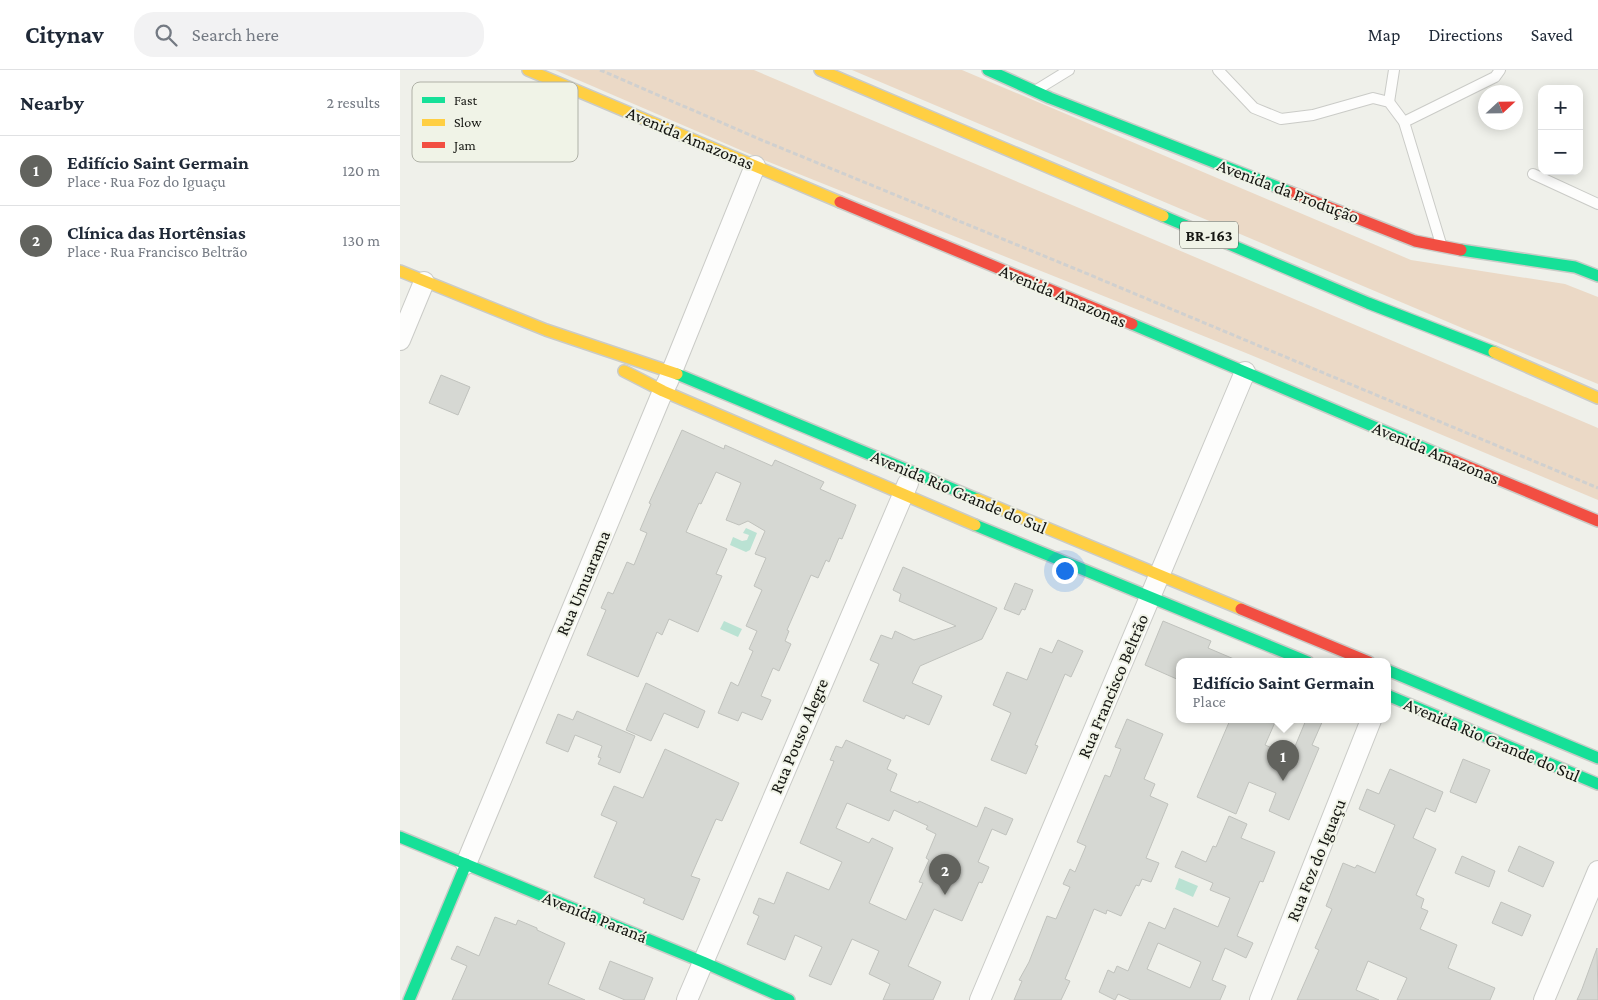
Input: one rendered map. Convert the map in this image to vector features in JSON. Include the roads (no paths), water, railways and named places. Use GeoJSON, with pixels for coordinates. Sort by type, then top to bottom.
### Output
{"type":"FeatureCollection","features":[{"type":"Feature","properties":{"kind":"main road","name":"Avenida Amazonas"},"geometry":{"type":"LineString","coordinates":[[528,70],[556,82]]}},
{"type":"Feature","properties":{"kind":"main road","name":"BR-163"},"geometry":{"type":"LineString","coordinates":[[820,70],[1368,303],[1484,348],[1598,398]]}},
{"type":"Feature","properties":{"kind":"main road","name":"Avenida da Produção"},"geometry":{"type":"LineString","coordinates":[[988,70],[1035,91],[1415,241],[1442,247],[1574,267],[1598,276]]}},
{"type":"Feature","properties":{"kind":"main road","name":"Avenida Amazonas"},"geometry":{"type":"LineString","coordinates":[[578,91],[1598,521]]}},
{"type":"Feature","properties":{"kind":"main road","name":"Avenida Rio Grande do Sul"},"geometry":{"type":"LineString","coordinates":[[400,271],[546,330],[672,372],[1358,658]]}},
{"type":"Feature","properties":{"kind":"main road","name":"Avenida Rio Grande do Sul"},"geometry":{"type":"LineString","coordinates":[[546,330],[663,391],[903,495],[1298,658]]}},
{"type":"Feature","properties":{"kind":"main road","name":"Avenida Rio Grande do Sul"},"geometry":{"type":"LineString","coordinates":[[1391,675],[1598,758]]}},
{"type":"Feature","properties":{"kind":"main road","name":"Avenida Rio Grande do Sul"},"geometry":{"type":"LineString","coordinates":[[1391,697],[1598,784]]}},
{"type":"Feature","properties":{"kind":"main road","name":"Avenida Paraná"},"geometry":{"type":"LineString","coordinates":[[400,837],[703,962],[789,1000]]}},
{"type":"Feature","properties":{"kind":"main road","name":"Rua Umuarama"},"geometry":{"type":"LineString","coordinates":[[409,1000],[466,864]]}},
{"type":"Feature","properties":{"kind":"street","name":"Rua Umuarama"},"geometry":{"type":"LineString","coordinates":[[466,864],[672,372],[755,166]]}},
{"type":"Feature","properties":{"kind":"street"},"geometry":{"type":"LineString","coordinates":[[400,340],[424,282]]}},
{"type":"Feature","properties":{"kind":"street","name":"Rua Francisco Beltrão"},"geometry":{"type":"LineString","coordinates":[[980,1000],[1245,372]]}},
{"type":"Feature","properties":{"kind":"street","name":"Rua Pouso Alegre"},"geometry":{"type":"LineString","coordinates":[[687,1000],[912,472]]}},
{"type":"Feature","properties":{"kind":"street","name":"Rua Foz do Iguaçu"},"geometry":{"type":"LineString","coordinates":[[1260,1000],[1370,723]]}},
{"type":"Feature","properties":{"kind":"street"},"geometry":{"type":"LineString","coordinates":[[1544,1000],[1598,872]]}},
{"type":"Feature","properties":{"kind":"lane"},"geometry":{"type":"LineString","coordinates":[[1035,91],[1069,70]]}},
{"type":"Feature","properties":{"kind":"lane"},"geometry":{"type":"LineString","coordinates":[[1218,70],[1254,108],[1281,119],[1312,115],[1373,98],[1389,102],[1404,122],[1442,247]]}},
{"type":"Feature","properties":{"kind":"lane"},"geometry":{"type":"LineString","coordinates":[[1389,102],[1394,70]]}},
{"type":"Feature","properties":{"kind":"lane"},"geometry":{"type":"LineString","coordinates":[[1404,122],[1496,77],[1500,70]]}},
{"type":"Feature","properties":{"kind":"lane"},"geometry":{"type":"LineString","coordinates":[[1533,174],[1598,204]]}},
{"type":"Feature","properties":{"kind":"place","name":"Edifício Saint Germain"},"geometry":{"type":"Point","coordinates":[1283,781]}},
{"type":"Feature","properties":{"kind":"place","name":"Clínica das Hortênsias"},"geometry":{"type":"Point","coordinates":[945,895]}}]}
